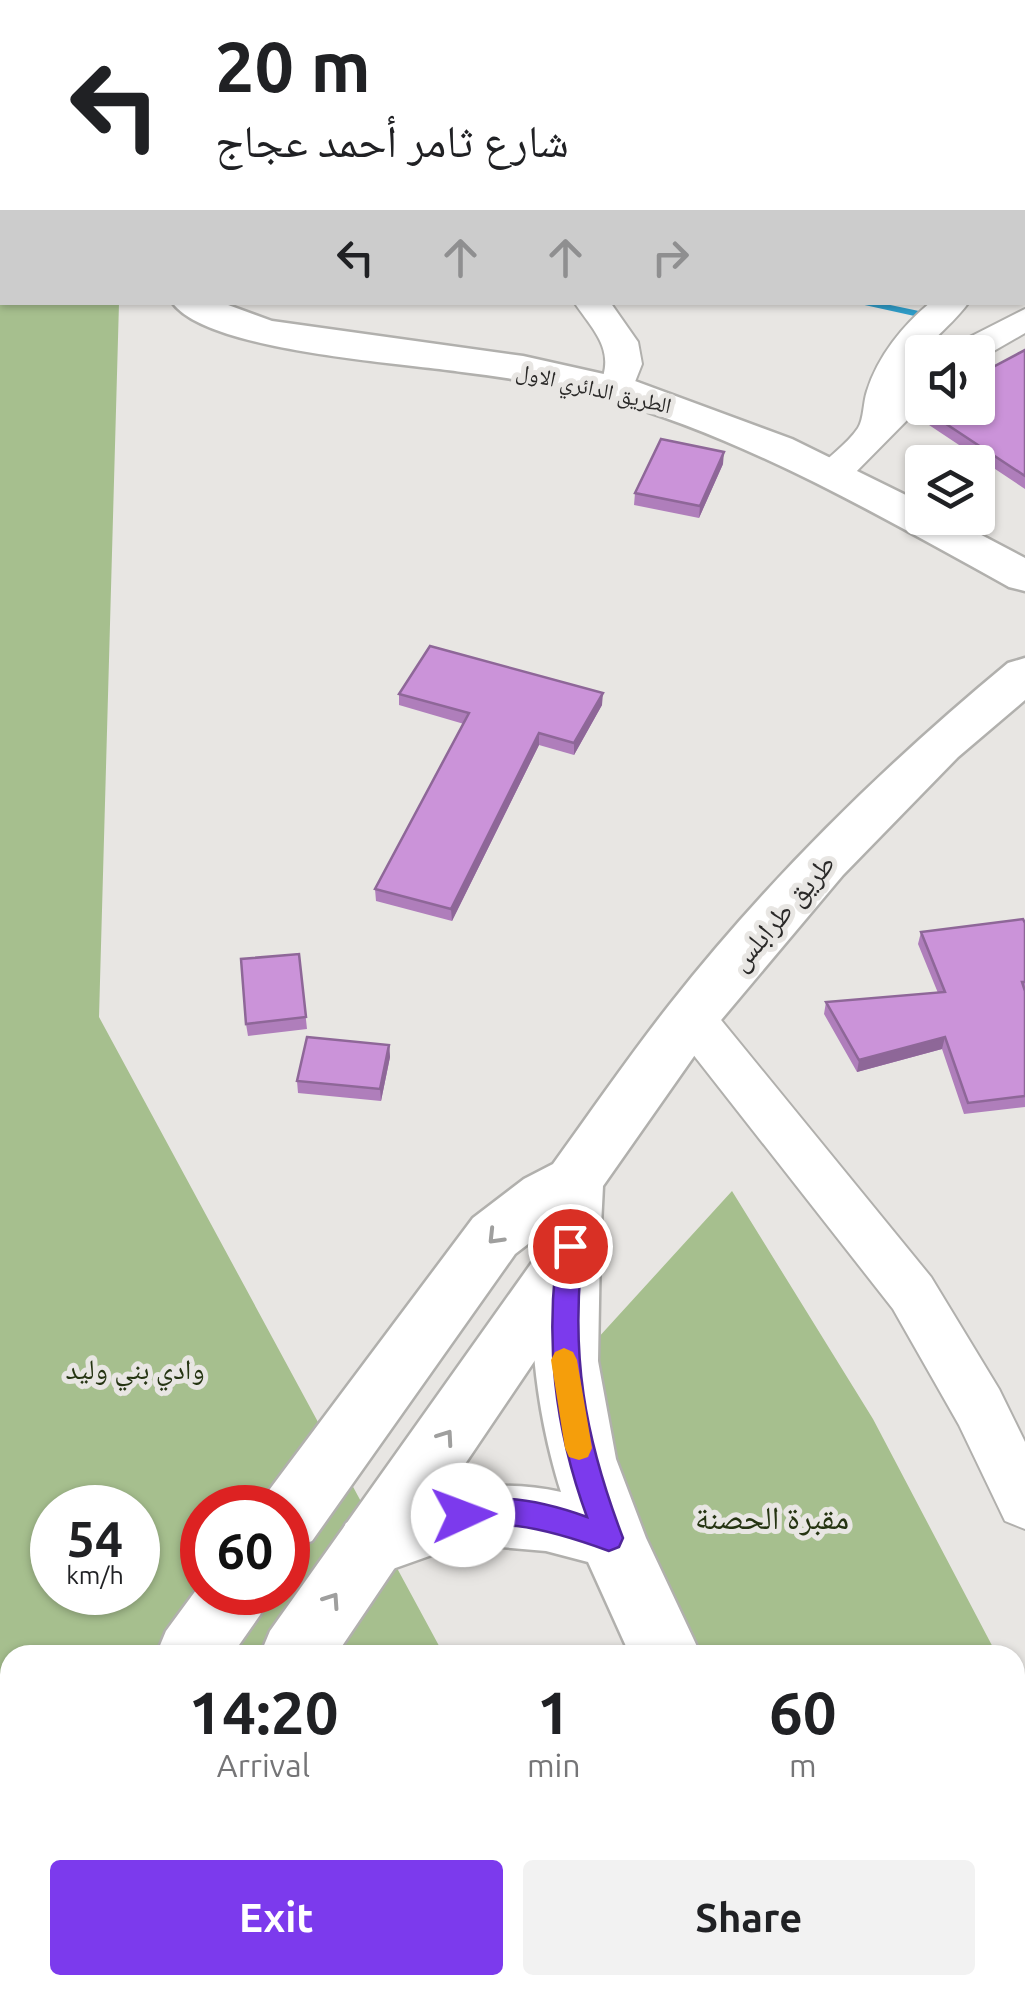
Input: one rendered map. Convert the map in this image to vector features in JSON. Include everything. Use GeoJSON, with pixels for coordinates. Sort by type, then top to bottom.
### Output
{"type":"FeatureCollection","features":[{"type":"Feature","properties":{"kind":"main road","name":"الطريق الدائري الاول"},"geometry":{"type":"LineString","coordinates":[[197,305],[231,323],[276,334],[616,389],[689,411],[833,474],[1025,577]]}},
{"type":"Feature","properties":{"kind":"main road","name":"طريق طرابلس"},"geometry":{"type":"LineString","coordinates":[[574,1181],[690,1017],[825,862],[941,744],[1025,674]]}},
{"type":"Feature","properties":{"kind":"main road"},"geometry":{"type":"LineString","coordinates":[[574,1181],[564,1300],[564,1356],[571,1415],[586,1476],[609,1538],[661,1645]]}},
{"type":"Feature","properties":{"kind":"main road"},"geometry":{"type":"LineString","coordinates":[[310,1489],[494,1236],[532,1206],[574,1181]]}},
{"type":"Feature","properties":{"kind":"main road"},"geometry":{"type":"LineString","coordinates":[[302,1645],[539,1306],[570,1246]]}},
{"type":"Feature","properties":{"kind":"main road"},"geometry":{"type":"LineString","coordinates":[[370,1545],[415,1526],[463,1515],[497,1514],[562,1521],[609,1538]]}},
{"type":"Feature","properties":{"kind":"main road"},"geometry":{"type":"LineString","coordinates":[[199,1645],[220,1615]]}},
{"type":"Feature","properties":{"kind":"street"},"geometry":{"type":"LineString","coordinates":[[593,305],[626,348],[626,373],[616,389]]}},
{"type":"Feature","properties":{"kind":"street"},"geometry":{"type":"LineString","coordinates":[[878,429],[880,398],[894,362],[928,320],[948,305]]}},
{"type":"Feature","properties":{"kind":"street"},"geometry":{"type":"LineString","coordinates":[[995,336],[1025,319]]}},
{"type":"Feature","properties":{"kind":"street"},"geometry":{"type":"LineString","coordinates":[[833,474],[905,402]]}},
{"type":"Feature","properties":{"kind":"street"},"geometry":{"type":"LineString","coordinates":[[690,1017],[912,1293],[979,1406],[1025,1502]]}},
{"type":"Feature","properties":{"kind":"green space","name":"وادي بني وليد"},"geometry":{"type":"Polygon","coordinates":[[[0,305],[119,305],[99,1017],[439,1645],[0,1645],[0,305]]]}},
{"type":"Feature","properties":{"kind":"green space","name":"مقبرة الحصنة"},"geometry":{"type":"Polygon","coordinates":[[[732,1191],[873,1419],[992,1645],[682,1645],[617,1504],[597,1339],[732,1191]]]}},
{"type":"Feature","properties":{"kind":"building"},"geometry":{"type":"Polygon","coordinates":[[[1025,350],[1025,476],[995,456],[995,445],[978,445],[948,425],[995,425],[995,366],[1025,350]]]}},
{"type":"Feature","properties":{"kind":"building"},"geometry":{"type":"Polygon","coordinates":[[[661,439],[724,452],[700,506],[635,493],[661,439]]]}},
{"type":"Feature","properties":{"kind":"building"},"geometry":{"type":"Polygon","coordinates":[[[430,646],[603,693],[574,743],[539,733],[451,909],[375,889],[469,713],[399,694],[430,646]]]}},
{"type":"Feature","properties":{"kind":"building"},"geometry":{"type":"Polygon","coordinates":[[[1023,919],[1025,1096],[968,1103],[945,1037],[859,1060],[826,1002],[945,992],[921,932],[1023,919]]]}},
{"type":"Feature","properties":{"kind":"building"},"geometry":{"type":"Polygon","coordinates":[[[299,954],[306,1017],[246,1024],[241,959],[299,954]]]}},
{"type":"Feature","properties":{"kind":"building"},"geometry":{"type":"Polygon","coordinates":[[[307,1037],[389,1045],[380,1089],[297,1081],[307,1037]]]}},
{"type":"Feature","properties":{"kind":"waterway"},"geometry":{"type":"LineString","coordinates":[[872,305],[919,314]]}},
{"type":"Feature","properties":{"kind":"slow traffic"},"geometry":{"type":"LineString","coordinates":[[564,1360],[579,1448]]}},
{"type":"Feature","properties":{"kind":"route"},"geometry":{"type":"LineString","coordinates":[[463,1515],[514,1513],[562,1521],[609,1538],[586,1476],[571,1415],[564,1356],[564,1300],[570,1246]]}}]}
